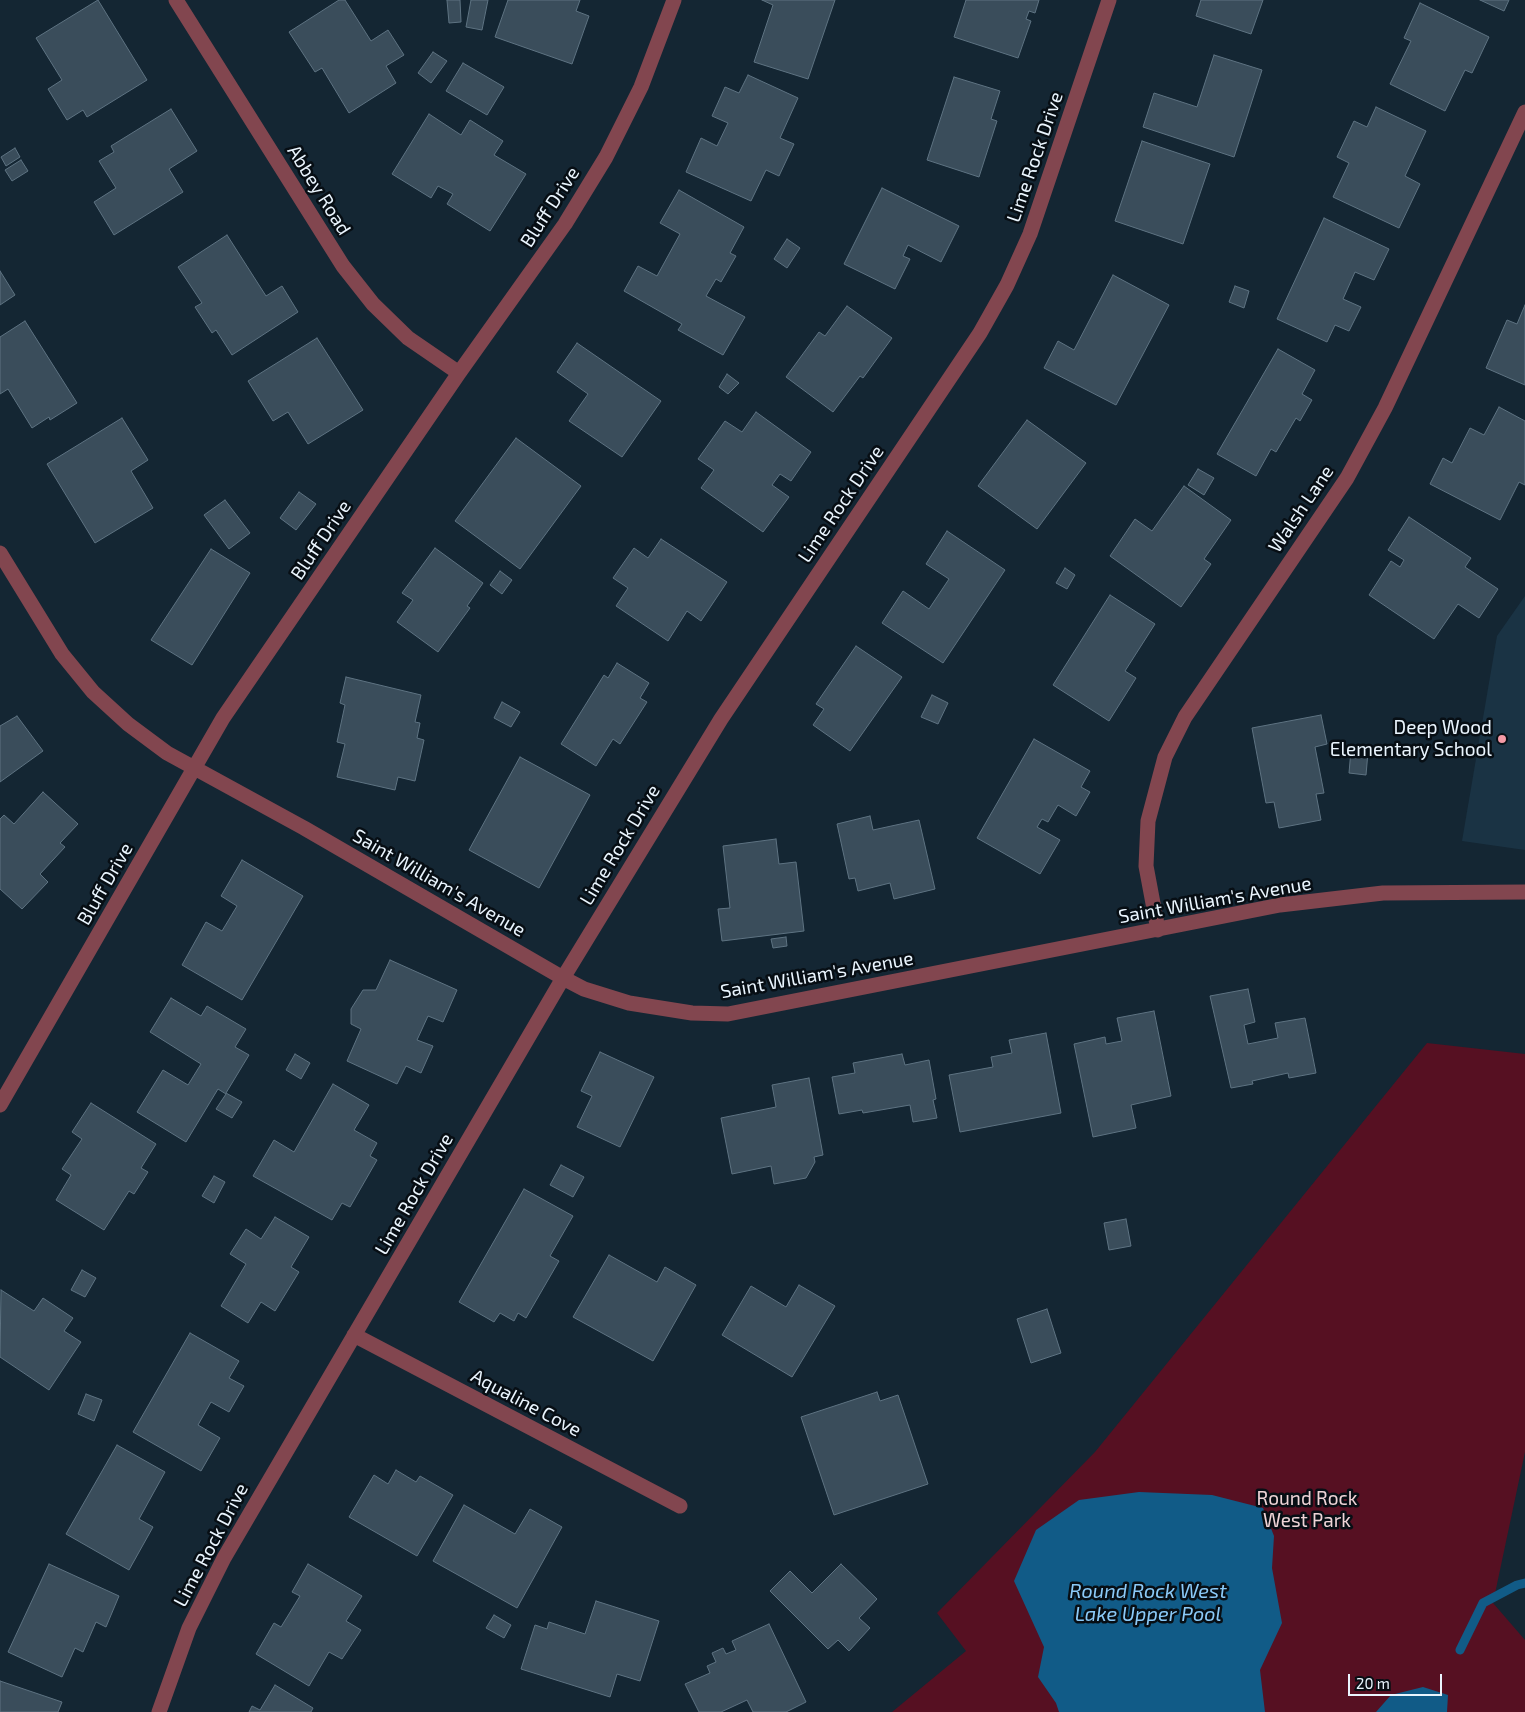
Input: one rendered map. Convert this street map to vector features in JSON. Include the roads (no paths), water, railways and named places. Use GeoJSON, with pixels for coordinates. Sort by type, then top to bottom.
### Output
{"type":"FeatureCollection","features":[{"type":"Feature","properties":{"kind":"street","name":"Abbey Road"},"geometry":{"type":"LineString","coordinates":[[176,0],[343,266],[373,304],[408,338],[459,373]]}},
{"type":"Feature","properties":{"kind":"street","name":"Bluff Drive"},"geometry":{"type":"LineString","coordinates":[[0,1105],[223,718],[459,373],[565,224],[606,158],[641,87],[674,0]]}},
{"type":"Feature","properties":{"kind":"street","name":"Lime Rock Drive"},"geometry":{"type":"LineString","coordinates":[[159,1712],[189,1628],[224,1558],[563,978],[721,719],[980,334],[1007,285],[1030,234],[1109,0]]}},
{"type":"Feature","properties":{"kind":"street","name":"Walsh Lane"},"geometry":{"type":"LineString","coordinates":[[1158,930],[1146,866],[1148,821],[1165,757],[1185,717],[1351,470],[1385,408],[1525,112]]}},
{"type":"Feature","properties":{"kind":"street","name":"Saint William's Avenue"},"geometry":{"type":"LineString","coordinates":[[0,553],[62,654],[93,692],[128,724],[167,753],[304,828],[563,978],[584,989],[629,1003],[692,1013],[728,1014],[1280,906],[1383,893],[1525,892]]}},
{"type":"Feature","properties":{"kind":"street","name":"Aqualine Cove"},"geometry":{"type":"LineString","coordinates":[[354,1335],[680,1506]]}},
{"type":"Feature","properties":{"kind":"water","name":"Round Rock West Lake Upper Pool"},"geometry":{"type":"Polygon","coordinates":[[[1139,1492],[1212,1495],[1263,1508],[1274,1536],[1272,1568],[1282,1623],[1260,1670],[1265,1712],[1059,1712],[1056,1703],[1038,1677],[1044,1647],[1014,1581],[1036,1530],[1079,1500],[1139,1492]]]}},
{"type":"Feature","properties":{"kind":"water"},"geometry":{"type":"Polygon","coordinates":[[[1423,1687],[1448,1695],[1447,1712],[1376,1712],[1391,1695],[1423,1687]]]}},
{"type":"Feature","properties":{"kind":"waterway"},"geometry":{"type":"LineString","coordinates":[[1460,1650],[1483,1603],[1517,1585],[1525,1583]]}},
{"type":"Feature","properties":{"kind":"place","name":"Deep Wood Elementary School"},"geometry":{"type":"Point","coordinates":[1502,739]}},
{"type":"Feature","properties":{"kind":"park label","name":"Round Rock West Park"},"geometry":{"type":"Point","coordinates":[1307,1510]}}]}
